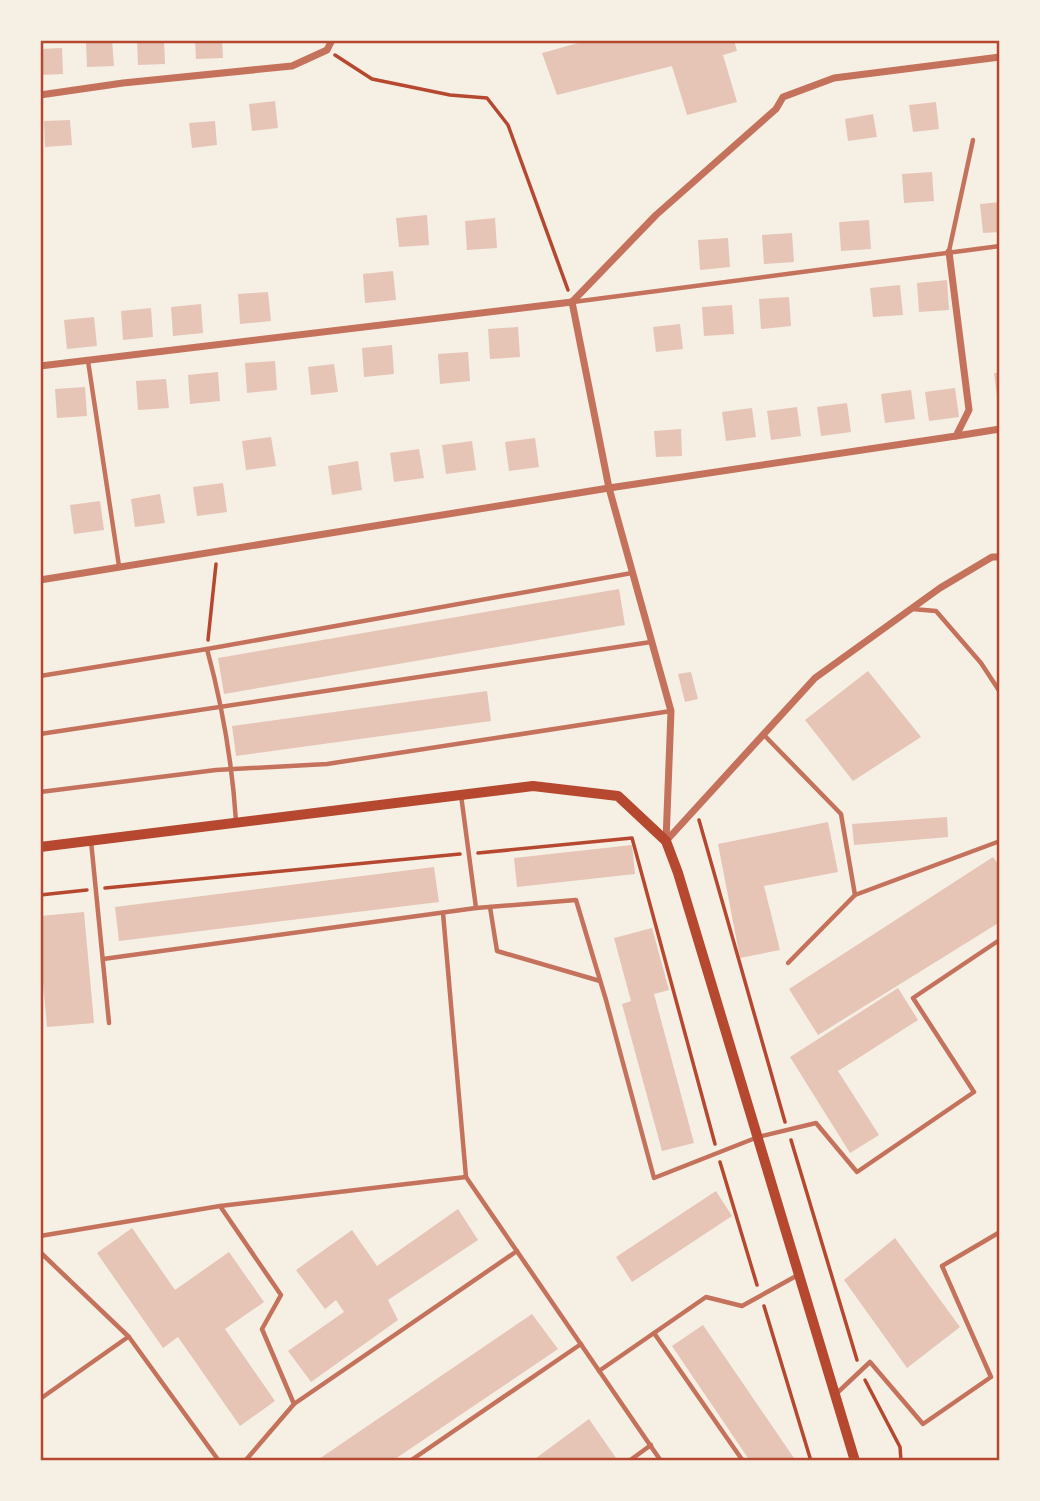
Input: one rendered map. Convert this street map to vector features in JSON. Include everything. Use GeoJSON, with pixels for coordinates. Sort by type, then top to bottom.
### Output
{"type":"FeatureCollection","features":[{"type":"Feature","properties":{"kind":"main road"},"geometry":{"type":"LineString","coordinates":[[40,846],[533,786],[618,796],[666,841],[678,873],[855,1461]]}},
{"type":"Feature","properties":{"kind":"street"},"geometry":{"type":"LineString","coordinates":[[40,95],[123,83],[292,66],[327,50],[332,40]]}},
{"type":"Feature","properties":{"kind":"street"},"geometry":{"type":"LineString","coordinates":[[40,366],[572,302],[656,215],[776,109],[783,97],[834,78],[1000,57]]}},
{"type":"Feature","properties":{"kind":"street"},"geometry":{"type":"LineString","coordinates":[[949,252],[969,410],[956,436]]}},
{"type":"Feature","properties":{"kind":"street"},"geometry":{"type":"LineString","coordinates":[[572,302],[609,488],[671,711],[666,841]]}},
{"type":"Feature","properties":{"kind":"street"},"geometry":{"type":"LineString","coordinates":[[40,580],[609,488],[1000,429]]}},
{"type":"Feature","properties":{"kind":"street"},"geometry":{"type":"LineString","coordinates":[[666,841],[816,677],[940,588],[992,557],[1000,557]]}},
{"type":"Feature","properties":{"kind":"lane"},"geometry":{"type":"LineString","coordinates":[[949,252],[973,140]]}},
{"type":"Feature","properties":{"kind":"lane"},"geometry":{"type":"LineString","coordinates":[[572,302],[1000,246]]}},
{"type":"Feature","properties":{"kind":"lane"},"geometry":{"type":"LineString","coordinates":[[88,360],[120,567]]}},
{"type":"Feature","properties":{"kind":"lane"},"geometry":{"type":"LineString","coordinates":[[40,676],[633,573]]}},
{"type":"Feature","properties":{"kind":"lane"},"geometry":{"type":"LineString","coordinates":[[912,608],[936,611],[981,663],[1000,692]]}},
{"type":"Feature","properties":{"kind":"lane"},"geometry":{"type":"LineString","coordinates":[[40,734],[652,642]]}},
{"type":"Feature","properties":{"kind":"lane"},"geometry":{"type":"LineString","coordinates":[[207,649],[222,706],[232,769],[236,822]]}},
{"type":"Feature","properties":{"kind":"lane"},"geometry":{"type":"LineString","coordinates":[[40,792],[232,769],[327,764],[671,711]]}},
{"type":"Feature","properties":{"kind":"lane"},"geometry":{"type":"LineString","coordinates":[[764,735],[841,814],[855,895]]}},
{"type":"Feature","properties":{"kind":"lane"},"geometry":{"type":"LineString","coordinates":[[461,794],[476,908]]}},
{"type":"Feature","properties":{"kind":"lane"},"geometry":{"type":"LineString","coordinates":[[91,840],[109,1023]]}},
{"type":"Feature","properties":{"kind":"lane"},"geometry":{"type":"LineString","coordinates":[[788,962],[855,895],[1000,841]]}},
{"type":"Feature","properties":{"kind":"lane"},"geometry":{"type":"LineString","coordinates":[[103,959],[476,908],[576,901],[654,1178],[758,1137],[817,1124],[857,1172],[974,1092],[913,998],[1000,943]]}},
{"type":"Feature","properties":{"kind":"lane"},"geometry":{"type":"LineString","coordinates":[[490,907],[497,951],[600,981]]}},
{"type":"Feature","properties":{"kind":"lane"},"geometry":{"type":"LineString","coordinates":[[443,913],[466,1177],[661,1461]]}},
{"type":"Feature","properties":{"kind":"lane"},"geometry":{"type":"LineString","coordinates":[[40,1236],[219,1206],[466,1177]]}},
{"type":"Feature","properties":{"kind":"lane"},"geometry":{"type":"LineString","coordinates":[[219,1206],[281,1295],[262,1329],[294,1404]]}},
{"type":"Feature","properties":{"kind":"lane"},"geometry":{"type":"LineString","coordinates":[[835,1395],[870,1363],[923,1424],[991,1377],[942,1266],[1000,1232]]}},
{"type":"Feature","properties":{"kind":"lane"},"geometry":{"type":"LineString","coordinates":[[245,1461],[294,1404],[517,1251]]}},
{"type":"Feature","properties":{"kind":"lane"},"geometry":{"type":"LineString","coordinates":[[40,1252],[129,1337],[219,1461]]}},
{"type":"Feature","properties":{"kind":"lane"},"geometry":{"type":"LineString","coordinates":[[599,1371],[706,1297],[742,1306],[799,1274]]}},
{"type":"Feature","properties":{"kind":"lane"},"geometry":{"type":"LineString","coordinates":[[654,1333],[743,1461]]}},
{"type":"Feature","properties":{"kind":"lane"},"geometry":{"type":"LineString","coordinates":[[40,1399],[129,1337]]}},
{"type":"Feature","properties":{"kind":"lane"},"geometry":{"type":"LineString","coordinates":[[410,1461],[581,1344]]}},
{"type":"Feature","properties":{"kind":"lane"},"geometry":{"type":"LineString","coordinates":[[629,1461],[650,1445]]}},
{"type":"Feature","properties":{"kind":"path"},"geometry":{"type":"LineString","coordinates":[[327,50],[372,79],[450,95],[487,98],[508,125],[572,302]]}},
{"type":"Feature","properties":{"kind":"path"},"geometry":{"type":"LineString","coordinates":[[207,649],[218,551]]}},
{"type":"Feature","properties":{"kind":"path"},"geometry":{"type":"LineString","coordinates":[[695,810],[861,1371],[900,1447],[901,1461]]}},
{"type":"Feature","properties":{"kind":"path"},"geometry":{"type":"LineString","coordinates":[[40,895],[632,838],[717,1153],[811,1461]]}},
{"type":"Feature","properties":{"kind":"building"},"geometry":{"type":"Polygon","coordinates":[[[112,40],[114,66],[87,67],[86,42],[112,40]]]}},
{"type":"Feature","properties":{"kind":"building"},"geometry":{"type":"Polygon","coordinates":[[[137,40],[164,40],[165,64],[138,65],[137,40]]]}},
{"type":"Feature","properties":{"kind":"building"},"geometry":{"type":"Polygon","coordinates":[[[195,40],[222,40],[223,58],[196,59],[195,40]]]}},
{"type":"Feature","properties":{"kind":"building"},"geometry":{"type":"Polygon","coordinates":[[[589,40],[734,40],[737,51],[723,55],[737,102],[687,115],[672,66],[557,95],[542,53],[589,40]]]}},
{"type":"Feature","properties":{"kind":"building"},"geometry":{"type":"Polygon","coordinates":[[[62,48],[63,74],[40,75],[40,49],[62,48]]]}},
{"type":"Feature","properties":{"kind":"building"},"geometry":{"type":"Polygon","coordinates":[[[275,101],[278,128],[252,131],[249,104],[275,101]]]}},
{"type":"Feature","properties":{"kind":"building"},"geometry":{"type":"Polygon","coordinates":[[[936,102],[939,129],[913,132],[909,105],[936,102]]]}},
{"type":"Feature","properties":{"kind":"building"},"geometry":{"type":"Polygon","coordinates":[[[873,114],[877,137],[848,141],[845,119],[873,114]]]}},
{"type":"Feature","properties":{"kind":"building"},"geometry":{"type":"Polygon","coordinates":[[[70,120],[72,145],[45,147],[44,121],[70,120]]]}},
{"type":"Feature","properties":{"kind":"building"},"geometry":{"type":"Polygon","coordinates":[[[215,121],[217,145],[192,148],[189,123],[215,121]]]}},
{"type":"Feature","properties":{"kind":"building"},"geometry":{"type":"Polygon","coordinates":[[[932,172],[934,201],[904,203],[902,174],[932,172]]]}},
{"type":"Feature","properties":{"kind":"building"},"geometry":{"type":"Polygon","coordinates":[[[1000,202],[1000,232],[983,233],[980,204],[1000,202]]]}},
{"type":"Feature","properties":{"kind":"building"},"geometry":{"type":"Polygon","coordinates":[[[427,215],[429,245],[399,247],[396,218],[427,215]]]}},
{"type":"Feature","properties":{"kind":"building"},"geometry":{"type":"Polygon","coordinates":[[[495,218],[497,248],[467,250],[465,221],[495,218]]]}},
{"type":"Feature","properties":{"kind":"building"},"geometry":{"type":"Polygon","coordinates":[[[869,220],[871,249],[841,251],[839,222],[869,220]]]}},
{"type":"Feature","properties":{"kind":"building"},"geometry":{"type":"Polygon","coordinates":[[[792,233],[794,262],[764,264],[762,235],[792,233]]]}},
{"type":"Feature","properties":{"kind":"building"},"geometry":{"type":"Polygon","coordinates":[[[728,238],[730,267],[700,270],[698,240],[728,238]]]}},
{"type":"Feature","properties":{"kind":"building"},"geometry":{"type":"Polygon","coordinates":[[[393,271],[396,300],[365,303],[363,274],[393,271]]]}},
{"type":"Feature","properties":{"kind":"building"},"geometry":{"type":"Polygon","coordinates":[[[947,280],[949,310],[919,312],[917,283],[947,280]]]}},
{"type":"Feature","properties":{"kind":"building"},"geometry":{"type":"Polygon","coordinates":[[[900,285],[903,315],[873,317],[870,288],[900,285]]]}},
{"type":"Feature","properties":{"kind":"building"},"geometry":{"type":"Polygon","coordinates":[[[268,292],[271,321],[240,324],[238,294],[268,292]]]}},
{"type":"Feature","properties":{"kind":"building"},"geometry":{"type":"Polygon","coordinates":[[[789,297],[791,326],[761,329],[759,299],[789,297]]]}},
{"type":"Feature","properties":{"kind":"building"},"geometry":{"type":"Polygon","coordinates":[[[201,304],[203,333],[173,336],[171,307],[201,304]]]}},
{"type":"Feature","properties":{"kind":"building"},"geometry":{"type":"Polygon","coordinates":[[[732,305],[734,334],[704,336],[702,307],[732,305]]]}},
{"type":"Feature","properties":{"kind":"building"},"geometry":{"type":"Polygon","coordinates":[[[151,308],[153,337],[123,340],[121,311],[151,308]]]}},
{"type":"Feature","properties":{"kind":"building"},"geometry":{"type":"Polygon","coordinates":[[[94,317],[97,346],[67,349],[64,320],[94,317]]]}},
{"type":"Feature","properties":{"kind":"building"},"geometry":{"type":"Polygon","coordinates":[[[680,324],[683,349],[656,352],[653,327],[680,324]]]}},
{"type":"Feature","properties":{"kind":"building"},"geometry":{"type":"Polygon","coordinates":[[[518,327],[520,357],[490,359],[488,329],[518,327]]]}},
{"type":"Feature","properties":{"kind":"building"},"geometry":{"type":"Polygon","coordinates":[[[392,345],[394,374],[364,377],[362,348],[392,345]]]}},
{"type":"Feature","properties":{"kind":"building"},"geometry":{"type":"Polygon","coordinates":[[[468,352],[470,381],[440,384],[438,354],[468,352]]]}},
{"type":"Feature","properties":{"kind":"building"},"geometry":{"type":"Polygon","coordinates":[[[275,361],[277,390],[247,393],[245,363],[275,361]]]}},
{"type":"Feature","properties":{"kind":"building"},"geometry":{"type":"Polygon","coordinates":[[[334,364],[338,392],[311,395],[308,367],[334,364]]]}},
{"type":"Feature","properties":{"kind":"building"},"geometry":{"type":"Polygon","coordinates":[[[218,372],[220,401],[190,404],[188,375],[218,372]]]}},
{"type":"Feature","properties":{"kind":"building"},"geometry":{"type":"Polygon","coordinates":[[[994,373],[1000,373],[1000,404],[998,404],[994,373]]]}},
{"type":"Feature","properties":{"kind":"building"},"geometry":{"type":"Polygon","coordinates":[[[166,379],[169,408],[138,410],[136,381],[166,379]]]}},
{"type":"Feature","properties":{"kind":"building"},"geometry":{"type":"Polygon","coordinates":[[[85,387],[87,416],[57,418],[55,389],[85,387]]]}},
{"type":"Feature","properties":{"kind":"building"},"geometry":{"type":"Polygon","coordinates":[[[955,388],[959,417],[929,421],[925,392],[955,388]]]}},
{"type":"Feature","properties":{"kind":"building"},"geometry":{"type":"Polygon","coordinates":[[[911,390],[915,419],[885,423],[881,394],[911,390]]]}},
{"type":"Feature","properties":{"kind":"building"},"geometry":{"type":"Polygon","coordinates":[[[847,403],[851,432],[821,436],[817,407],[847,403]]]}},
{"type":"Feature","properties":{"kind":"building"},"geometry":{"type":"Polygon","coordinates":[[[797,407],[801,436],[771,440],[767,411],[797,407]]]}},
{"type":"Feature","properties":{"kind":"building"},"geometry":{"type":"Polygon","coordinates":[[[752,408],[756,437],[726,441],[722,412],[752,408]]]}},
{"type":"Feature","properties":{"kind":"building"},"geometry":{"type":"Polygon","coordinates":[[[681,429],[682,456],[656,457],[654,431],[681,429]]]}},
{"type":"Feature","properties":{"kind":"building"},"geometry":{"type":"Polygon","coordinates":[[[271,437],[276,466],[246,470],[242,441],[271,437]]]}},
{"type":"Feature","properties":{"kind":"building"},"geometry":{"type":"Polygon","coordinates":[[[535,438],[539,467],[509,471],[505,442],[535,438]]]}},
{"type":"Feature","properties":{"kind":"building"},"geometry":{"type":"Polygon","coordinates":[[[472,441],[476,470],[446,474],[442,445],[472,441]]]}},
{"type":"Feature","properties":{"kind":"building"},"geometry":{"type":"Polygon","coordinates":[[[419,449],[424,478],[394,482],[390,453],[419,449]]]}},
{"type":"Feature","properties":{"kind":"building"},"geometry":{"type":"Polygon","coordinates":[[[358,461],[362,490],[332,495],[328,466],[358,461]]]}},
{"type":"Feature","properties":{"kind":"building"},"geometry":{"type":"Polygon","coordinates":[[[223,483],[227,512],[197,516],[193,487],[223,483]]]}},
{"type":"Feature","properties":{"kind":"building"},"geometry":{"type":"Polygon","coordinates":[[[160,494],[165,523],[135,527],[131,499],[160,494]]]}},
{"type":"Feature","properties":{"kind":"building"},"geometry":{"type":"Polygon","coordinates":[[[100,501],[104,530],[74,534],[70,505],[100,501]]]}},
{"type":"Feature","properties":{"kind":"building"},"geometry":{"type":"Polygon","coordinates":[[[619,589],[625,625],[224,694],[218,658],[619,589]]]}},
{"type":"Feature","properties":{"kind":"building"},"geometry":{"type":"Polygon","coordinates":[[[868,671],[921,737],[853,781],[805,720],[868,671]]]}},
{"type":"Feature","properties":{"kind":"building"},"geometry":{"type":"Polygon","coordinates":[[[691,672],[698,699],[685,702],[678,674],[691,672]]]}},
{"type":"Feature","properties":{"kind":"building"},"geometry":{"type":"Polygon","coordinates":[[[487,691],[491,721],[236,756],[232,726],[487,691]]]}},
{"type":"Feature","properties":{"kind":"building"},"geometry":{"type":"Polygon","coordinates":[[[947,817],[948,837],[854,845],[852,824],[947,817]]]}},
{"type":"Feature","properties":{"kind":"building"},"geometry":{"type":"Polygon","coordinates":[[[828,822],[838,872],[764,886],[780,950],[740,958],[718,844],[828,822]]]}},
{"type":"Feature","properties":{"kind":"building"},"geometry":{"type":"Polygon","coordinates":[[[632,845],[635,874],[517,887],[514,858],[632,845]]]}},
{"type":"Feature","properties":{"kind":"building"},"geometry":{"type":"Polygon","coordinates":[[[993,857],[1000,867],[1000,922],[818,1035],[789,989],[993,857]]]}},
{"type":"Feature","properties":{"kind":"building"},"geometry":{"type":"Polygon","coordinates":[[[434,867],[439,902],[119,941],[115,907],[434,867]]]}},
{"type":"Feature","properties":{"kind":"building"},"geometry":{"type":"Polygon","coordinates":[[[84,912],[94,1023],[47,1027],[40,916],[84,912]]]}},
{"type":"Feature","properties":{"kind":"building"},"geometry":{"type":"Polygon","coordinates":[[[652,928],[669,990],[654,994],[694,1143],[662,1151],[622,1004],[631,1001],[614,938],[652,928]]]}},
{"type":"Feature","properties":{"kind":"building"},"geometry":{"type":"Polygon","coordinates":[[[898,988],[918,1020],[838,1071],[879,1135],[850,1153],[790,1057],[898,988]]]}},
{"type":"Feature","properties":{"kind":"building"},"geometry":{"type":"Polygon","coordinates":[[[716,1191],[732,1216],[632,1282],[616,1257],[716,1191]]]}},
{"type":"Feature","properties":{"kind":"building"},"geometry":{"type":"Polygon","coordinates":[[[458,1209],[478,1240],[388,1300],[398,1320],[311,1382],[288,1351],[344,1312],[336,1300],[325,1309],[296,1270],[352,1230],[377,1266],[458,1209]]]}},
{"type":"Feature","properties":{"kind":"building"},"geometry":{"type":"Polygon","coordinates":[[[132,1228],[175,1290],[229,1252],[264,1302],[225,1329],[275,1401],[240,1426],[178,1337],[163,1348],[97,1253],[132,1228]]]}},
{"type":"Feature","properties":{"kind":"building"},"geometry":{"type":"Polygon","coordinates":[[[895,1238],[960,1327],[907,1368],[844,1280],[895,1238]]]}},
{"type":"Feature","properties":{"kind":"building"},"geometry":{"type":"Polygon","coordinates":[[[532,1314],[558,1349],[392,1461],[316,1461],[532,1314]]]}},
{"type":"Feature","properties":{"kind":"building"},"geometry":{"type":"Polygon","coordinates":[[[703,1325],[796,1461],[750,1461],[672,1346],[703,1325]]]}},
{"type":"Feature","properties":{"kind":"building"},"geometry":{"type":"Polygon","coordinates":[[[589,1419],[616,1458],[612,1461],[532,1461],[589,1419]]]}}]}
